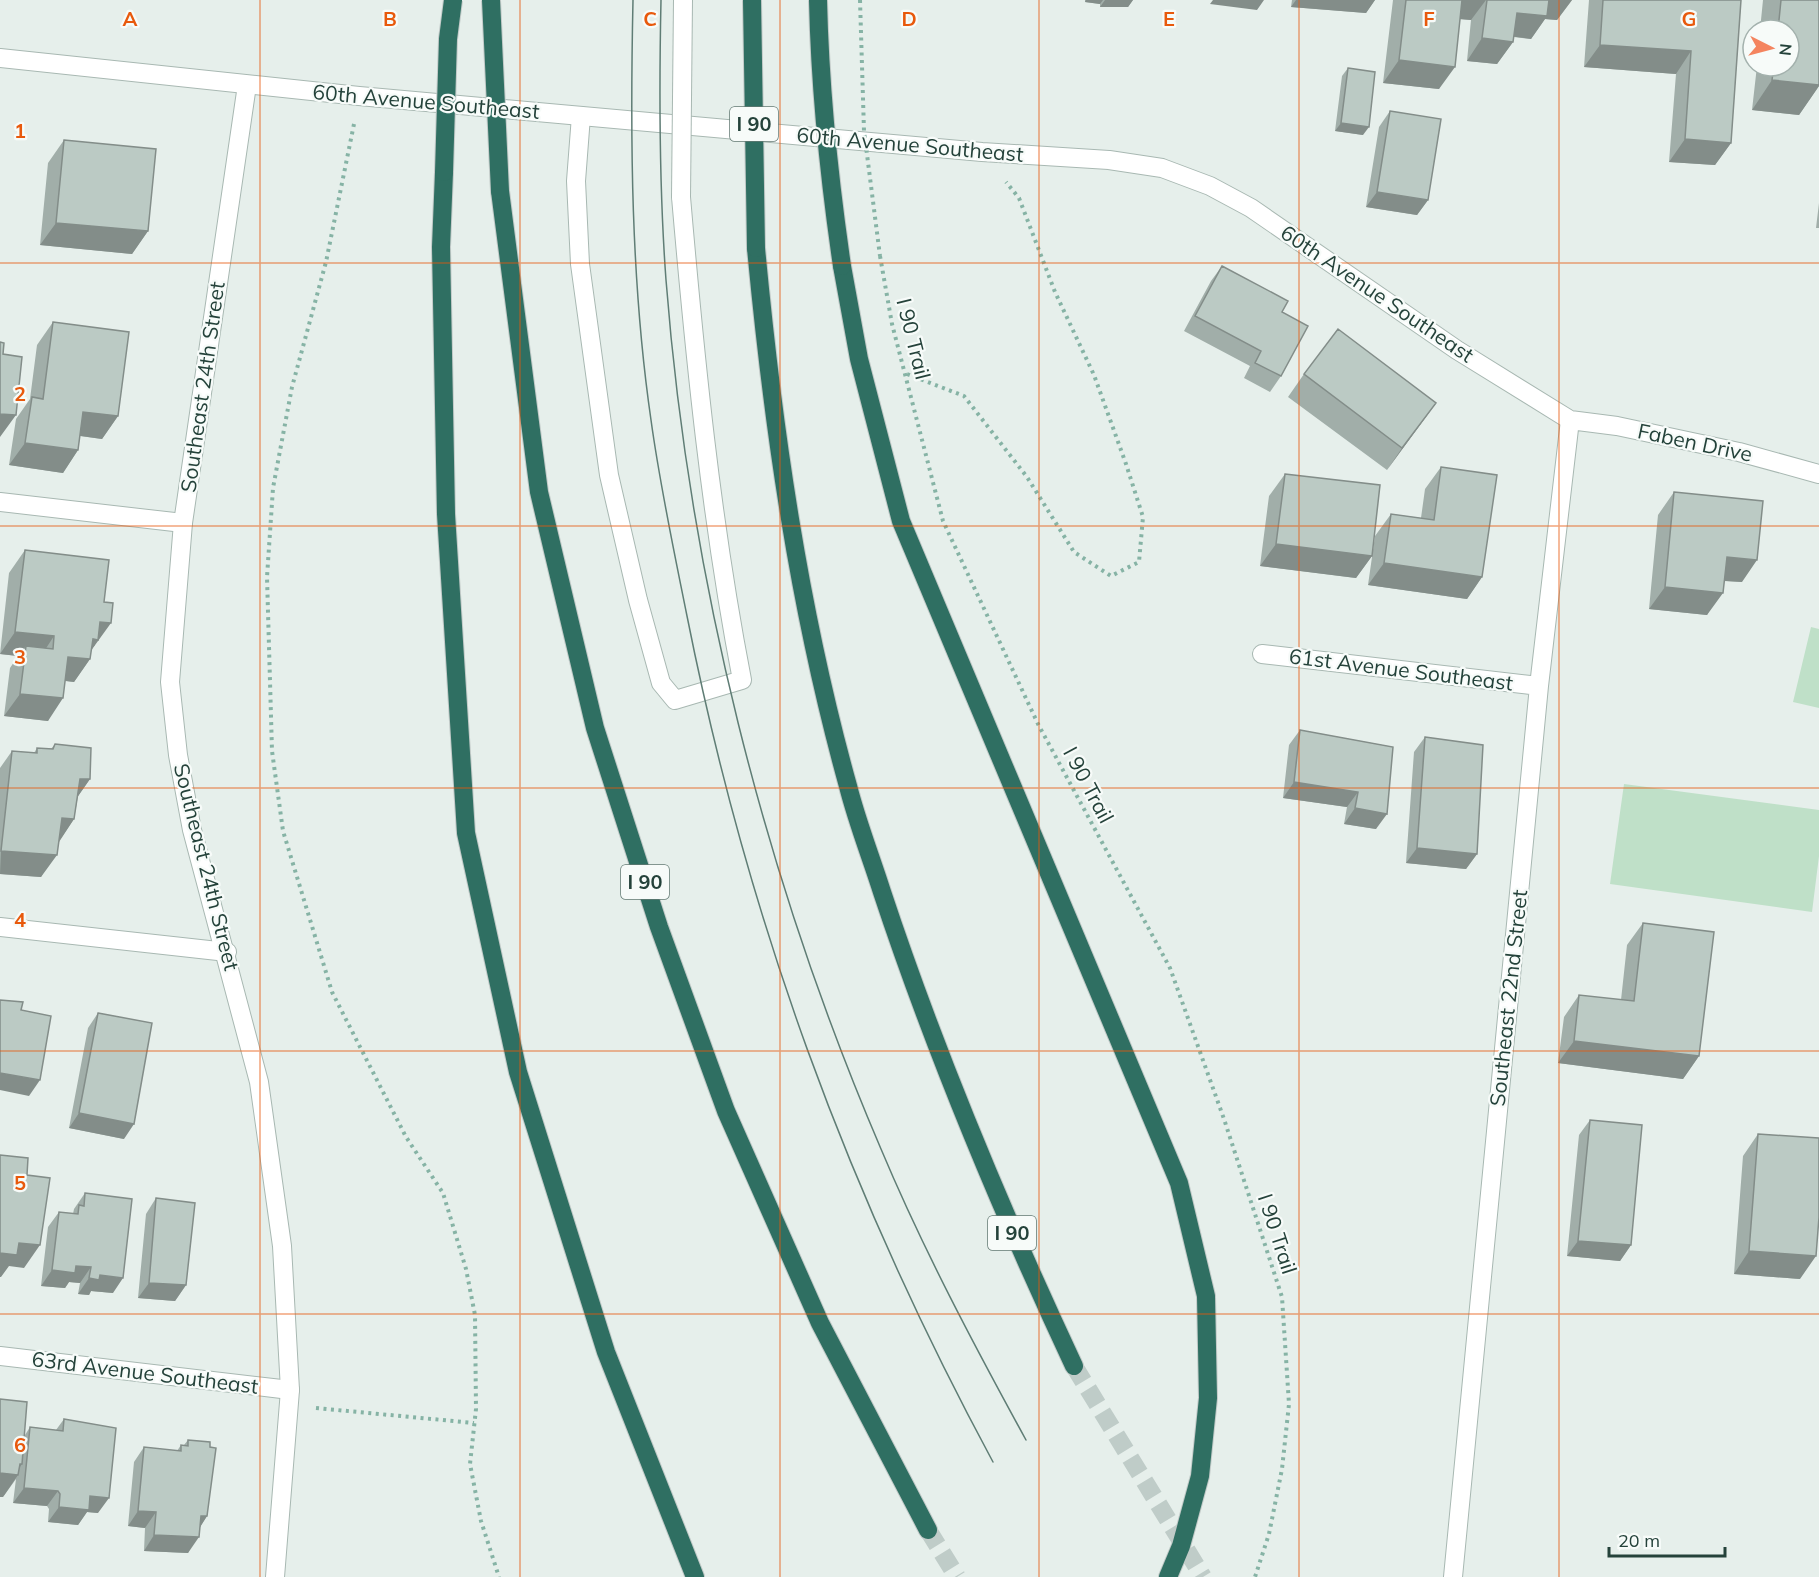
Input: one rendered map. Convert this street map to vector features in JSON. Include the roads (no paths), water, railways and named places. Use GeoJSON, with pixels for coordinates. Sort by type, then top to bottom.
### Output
{"type":"FeatureCollection","features":[{"type":"Feature","properties":{"kind":"highway"},"geometry":{"type":"LineString","coordinates":[[453,0],[448,39],[441,248],[446,514],[466,833],[518,1072],[606,1352],[695,1577]]}},
{"type":"Feature","properties":{"kind":"highway","name":"I 90"},"geometry":{"type":"LineString","coordinates":[[491,0],[500,191],[539,492],[602,750],[659,927],[726,1111],[820,1323],[928,1530]]}},
{"type":"Feature","properties":{"kind":"highway","name":"I 90"},"geometry":{"type":"LineString","coordinates":[[752,0],[756,248],[766,355],[791,530],[848,787],[900,946],[956,1096],[1009,1227],[1074,1366]]}},
{"type":"Feature","properties":{"kind":"highway"},"geometry":{"type":"LineString","coordinates":[[818,0],[822,107],[828,173],[842,266],[859,360],[901,521],[1182,1194],[1206,1296],[1208,1398],[1200,1476],[1181,1546],[1168,1577]]}},
{"type":"Feature","properties":{"kind":"street"},"geometry":{"type":"LineString","coordinates":[[581,116],[576,181],[580,264],[609,475],[638,600],[661,683],[675,700],[742,680],[722,577],[717,517],[699,397],[681,197],[682,0]]}},
{"type":"Feature","properties":{"kind":"street","name":"60th Avenue Southeast"},"geometry":{"type":"LineString","coordinates":[[0,58],[247,86],[982,152],[1109,160],[1152,166],[1210,186],[1251,208],[1457,350],[1570,420]]}},
{"type":"Feature","properties":{"kind":"street","name":"Southeast 24th Street"},"geometry":{"type":"LineString","coordinates":[[247,86],[183,523],[170,682],[178,755],[192,830],[227,952],[259,1082],[282,1246],[290,1398],[275,1577]]}},
{"type":"Feature","properties":{"kind":"street","name":"Faben Drive"},"geometry":{"type":"LineString","coordinates":[[1570,420],[1617,426],[1739,452],[1819,474]]}},
{"type":"Feature","properties":{"kind":"street","name":"Southeast 22nd Street"},"geometry":{"type":"LineString","coordinates":[[1452,1577],[1539,687],[1570,420]]}},
{"type":"Feature","properties":{"kind":"street"},"geometry":{"type":"LineString","coordinates":[[0,502],[183,523]]}},
{"type":"Feature","properties":{"kind":"street","name":"61st Avenue Southeast"},"geometry":{"type":"LineString","coordinates":[[1262,654],[1539,687]]}},
{"type":"Feature","properties":{"kind":"street"},"geometry":{"type":"LineString","coordinates":[[0,927],[227,952]]}},
{"type":"Feature","properties":{"kind":"street","name":"63rd Avenue Southeast"},"geometry":{"type":"LineString","coordinates":[[0,1356],[290,1398]]}},
{"type":"Feature","properties":{"kind":"tunnel"},"geometry":{"type":"LineString","coordinates":[[1074,1366],[1203,1577]]}},
{"type":"Feature","properties":{"kind":"tunnel"},"geometry":{"type":"LineString","coordinates":[[928,1530],[957,1577]]}},
{"type":"Feature","properties":{"kind":"tram line"},"geometry":{"type":"LineString","coordinates":[[633,0],[633,211],[644,368],[663,494],[711,728],[772,945],[808,1051],[848,1155],[892,1258],[940,1360],[993,1462]]}},
{"type":"Feature","properties":{"kind":"tram line"},"geometry":{"type":"LineString","coordinates":[[661,0],[662,210],[677,391],[693,503],[713,613],[738,724],[801,940],[839,1045],[914,1223],[968,1333],[1026,1440]]}}]}
